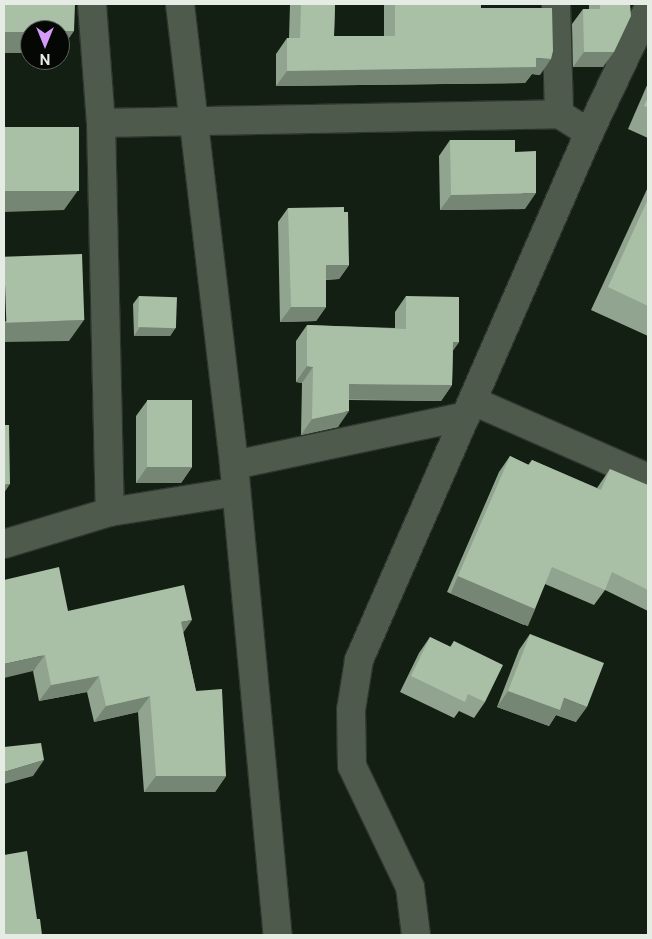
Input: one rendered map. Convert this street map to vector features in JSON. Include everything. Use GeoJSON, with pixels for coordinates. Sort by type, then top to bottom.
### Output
{"type":"FeatureCollection","features":[{"type":"Feature","properties":{"kind":"street"},"geometry":{"type":"LineString","coordinates":[[92,4],[101,123],[110,512]]}},
{"type":"Feature","properties":{"kind":"street"},"geometry":{"type":"LineString","coordinates":[[180,4],[234,465],[235,492],[278,935]]}},
{"type":"Feature","properties":{"kind":"street"},"geometry":{"type":"LineString","coordinates":[[556,4],[559,114]]}},
{"type":"Feature","properties":{"kind":"street"},"geometry":{"type":"LineString","coordinates":[[416,935],[410,887],[352,766],[351,710],[359,660],[589,133],[648,9]]}},
{"type":"Feature","properties":{"kind":"street"},"geometry":{"type":"LineString","coordinates":[[101,123],[195,123],[559,114],[589,133]]}},
{"type":"Feature","properties":{"kind":"street"},"geometry":{"type":"LineString","coordinates":[[234,465],[470,408],[648,478]]}},
{"type":"Feature","properties":{"kind":"street"},"geometry":{"type":"LineString","coordinates":[[4,544],[110,512],[235,492]]}},
{"type":"Feature","properties":{"kind":"building"},"geometry":{"type":"Polygon","coordinates":[[[4,4],[75,4],[74,31],[70,31],[70,20],[20,20],[20,32],[4,32],[4,4]]]}},
{"type":"Feature","properties":{"kind":"building"},"geometry":{"type":"Polygon","coordinates":[[[301,4],[335,4],[334,36],[395,36],[395,4],[481,4],[481,8],[552,8],[553,51],[551,59],[536,58],[536,67],[287,71],[287,38],[300,38],[301,4]]]}},
{"type":"Feature","properties":{"kind":"building"},"geometry":{"type":"Polygon","coordinates":[[[600,4],[630,4],[631,16],[614,52],[584,52],[583,9],[600,9],[600,4]]]}},
{"type":"Feature","properties":{"kind":"building"},"geometry":{"type":"Polygon","coordinates":[[[648,97],[648,107],[644,106],[648,97]]]}},
{"type":"Feature","properties":{"kind":"building"},"geometry":{"type":"Polygon","coordinates":[[[4,127],[79,127],[79,191],[4,191],[4,127]]]}},
{"type":"Feature","properties":{"kind":"building"},"geometry":{"type":"Polygon","coordinates":[[[450,140],[515,140],[515,152],[536,151],[536,193],[451,195],[450,140]]]}},
{"type":"Feature","properties":{"kind":"building"},"geometry":{"type":"Polygon","coordinates":[[[648,199],[648,306],[608,287],[648,199]]]}},
{"type":"Feature","properties":{"kind":"building"},"geometry":{"type":"Polygon","coordinates":[[[344,207],[344,212],[348,212],[349,265],[326,265],[326,307],[291,307],[288,208],[344,207]]]}},
{"type":"Feature","properties":{"kind":"building"},"geometry":{"type":"Polygon","coordinates":[[[82,254],[84,320],[6,323],[4,257],[82,254]]]}},
{"type":"Feature","properties":{"kind":"building"},"geometry":{"type":"Polygon","coordinates":[[[139,296],[177,297],[176,328],[138,327],[139,296]]]}},
{"type":"Feature","properties":{"kind":"building"},"geometry":{"type":"Polygon","coordinates":[[[406,296],[459,297],[459,342],[453,342],[452,385],[349,384],[349,411],[312,419],[313,367],[307,366],[307,325],[406,329],[406,296]]]}},
{"type":"Feature","properties":{"kind":"building"},"geometry":{"type":"Polygon","coordinates":[[[147,400],[192,400],[192,467],[147,467],[147,400]]]}},
{"type":"Feature","properties":{"kind":"building"},"geometry":{"type":"Polygon","coordinates":[[[4,425],[9,425],[10,484],[4,485],[4,425]]]}},
{"type":"Feature","properties":{"kind":"building"},"geometry":{"type":"Polygon","coordinates":[[[510,456],[529,465],[532,460],[601,490],[610,469],[648,485],[648,590],[612,572],[605,590],[552,567],[535,609],[458,576],[510,456]]]}},
{"type":"Feature","properties":{"kind":"building"},"geometry":{"type":"Polygon","coordinates":[[[59,567],[68,611],[184,585],[192,620],[181,622],[196,691],[222,689],[226,776],[156,776],[150,696],[106,706],[99,676],[51,685],[45,655],[4,664],[4,580],[59,567]]]}},
{"type":"Feature","properties":{"kind":"building"},"geometry":{"type":"Polygon","coordinates":[[[530,634],[604,663],[587,707],[564,698],[560,710],[508,691],[530,634]]]}},
{"type":"Feature","properties":{"kind":"building"},"geometry":{"type":"Polygon","coordinates":[[[430,637],[451,647],[454,641],[503,665],[485,702],[468,694],[465,702],[411,676],[430,637]]]}},
{"type":"Feature","properties":{"kind":"building"},"geometry":{"type":"Polygon","coordinates":[[[41,743],[44,760],[4,772],[4,747],[41,743]]]}},
{"type":"Feature","properties":{"kind":"building"},"geometry":{"type":"Polygon","coordinates":[[[27,851],[37,919],[40,919],[42,935],[4,935],[4,855],[27,851]]]}}]}
